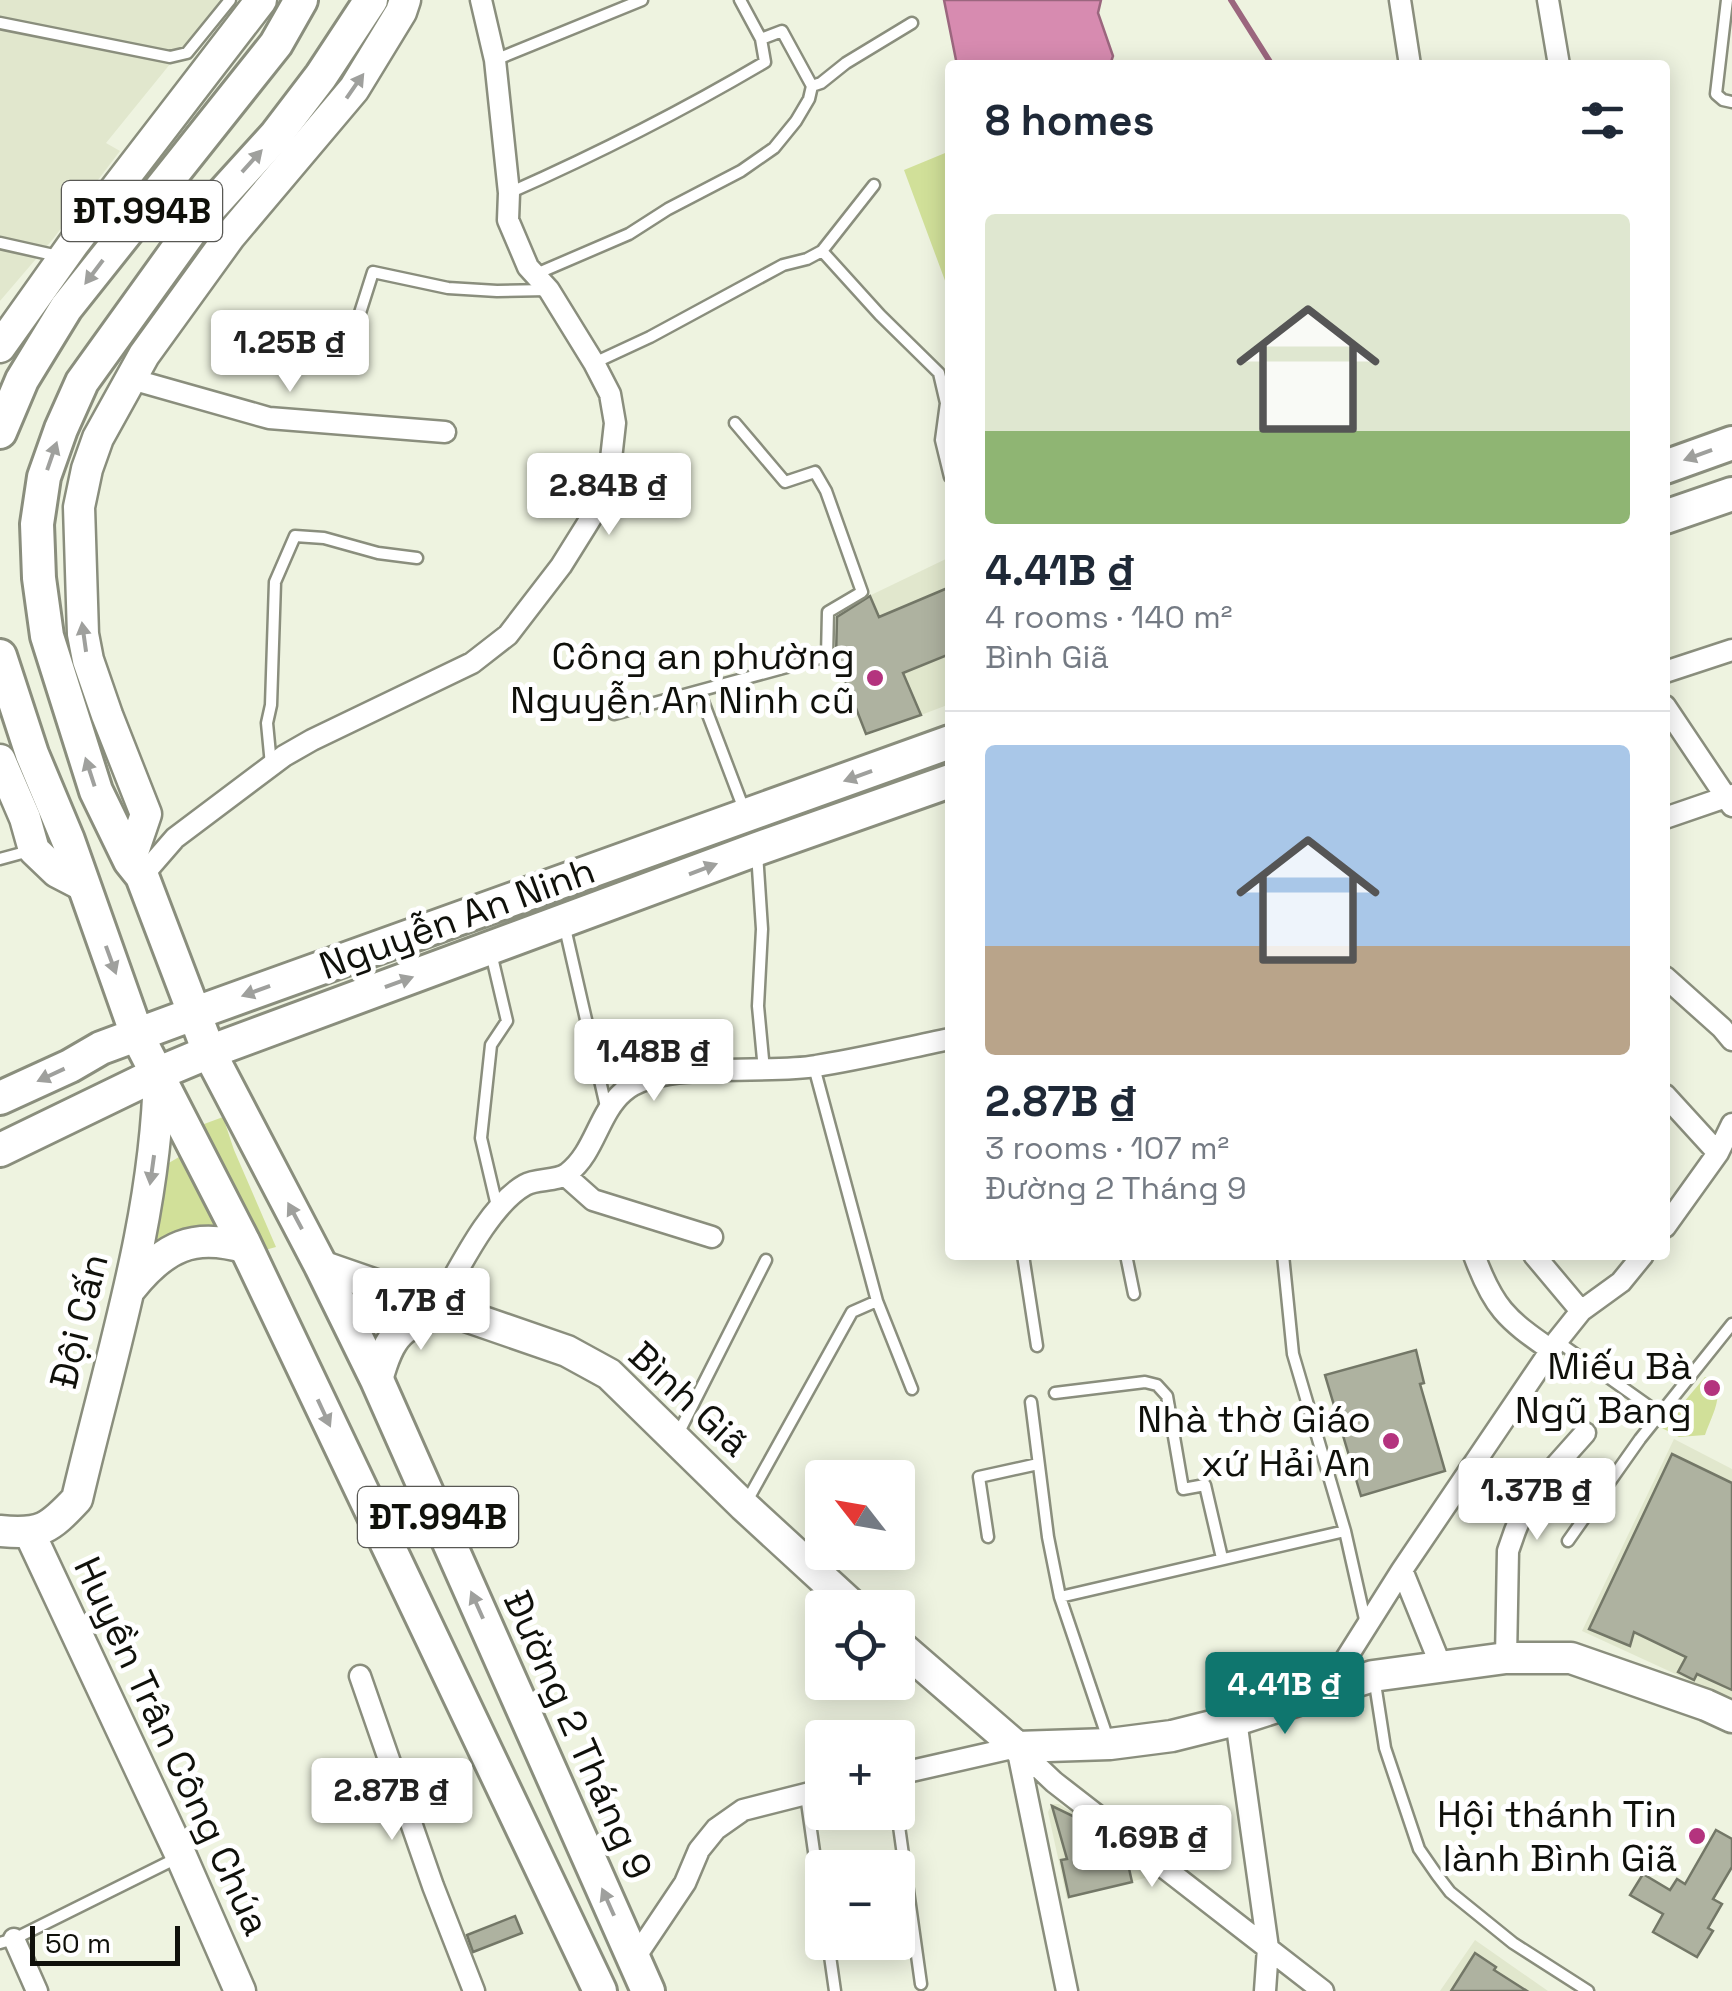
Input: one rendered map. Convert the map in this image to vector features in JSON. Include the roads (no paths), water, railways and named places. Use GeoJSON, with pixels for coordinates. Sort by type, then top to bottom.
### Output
{"type":"FeatureCollection","features":[{"type":"Feature","properties":{"kind":"main road","name":"ĐT.994B"},"geometry":{"type":"LineString","coordinates":[[0,432],[22,380],[66,308],[276,44],[301,0]]}},
{"type":"Feature","properties":{"kind":"main road","name":"Đường 2 Tháng 9"},"geometry":{"type":"LineString","coordinates":[[371,0],[321,76],[276,135],[197,222],[82,382],[44,477],[37,524],[47,636],[96,791],[136,869],[209,1052],[377,1380],[648,1991]]}},
{"type":"Feature","properties":{"kind":"main road"},"geometry":{"type":"LineString","coordinates":[[1670,465],[1732,444]]}},
{"type":"Feature","properties":{"kind":"main road"},"geometry":{"type":"LineString","coordinates":[[1670,516],[1732,494]]}},
{"type":"Feature","properties":{"kind":"main road","name":"ĐT.994B"},"geometry":{"type":"LineString","coordinates":[[0,656],[32,754],[68,840],[137,1034],[246,1248],[600,1991]]}},
{"type":"Feature","properties":{"kind":"main road","name":"Nguyễn An Ninh"},"geometry":{"type":"LineString","coordinates":[[0,1098],[137,1034],[945,744]]}},
{"type":"Feature","properties":{"kind":"main road","name":"Nguyễn An Ninh"},"geometry":{"type":"LineString","coordinates":[[0,1150],[209,1052],[757,849],[945,784]]}},
{"type":"Feature","properties":{"kind":"main road"},"geometry":{"type":"LineString","coordinates":[[84,886],[136,869]]}},
{"type":"Feature","properties":{"kind":"main road"},"geometry":{"type":"LineString","coordinates":[[619,1991],[634,1958]]}},
{"type":"Feature","properties":{"kind":"street","name":"ĐT.994B"},"geometry":{"type":"LineString","coordinates":[[0,347],[261,0]]}},
{"type":"Feature","properties":{"kind":"street","name":"ĐT.994B"},"geometry":{"type":"LineString","coordinates":[[136,869],[146,814],[107,715],[82,634],[78,506],[87,469],[98,438],[144,355],[230,236],[354,89],[405,0]]}},
{"type":"Feature","properties":{"kind":"street"},"geometry":{"type":"LineString","coordinates":[[136,869],[271,766],[312,740],[472,663],[508,636],[561,566],[602,500],[615,423],[610,394],[594,362],[528,267],[508,220],[510,193],[495,60],[481,0]]}},
{"type":"Feature","properties":{"kind":"street"},"geometry":{"type":"LineString","coordinates":[[1400,0],[1409,60]]}},
{"type":"Feature","properties":{"kind":"street"},"geometry":{"type":"LineString","coordinates":[[1548,0],[1557,60]]}},
{"type":"Feature","properties":{"kind":"street"},"geometry":{"type":"LineString","coordinates":[[130,379],[269,418],[445,432]]}},
{"type":"Feature","properties":{"kind":"street"},"geometry":{"type":"LineString","coordinates":[[1670,670],[1732,650]]}},
{"type":"Feature","properties":{"kind":"street"},"geometry":{"type":"LineString","coordinates":[[1670,713],[1730,799],[1670,817]]}},
{"type":"Feature","properties":{"kind":"street"},"geometry":{"type":"LineString","coordinates":[[0,760],[34,850],[57,872],[84,886]]}},
{"type":"Feature","properties":{"kind":"street"},"geometry":{"type":"LineString","coordinates":[[1670,981],[1732,1040]]}},
{"type":"Feature","properties":{"kind":"street"},"geometry":{"type":"LineString","coordinates":[[377,1380],[385,1350],[400,1330],[442,1309],[497,1208],[526,1184],[566,1176],[588,1150],[607,1112],[623,1092],[641,1081],[696,1070],[814,1067],[945,1040]]}},
{"type":"Feature","properties":{"kind":"street","name":"Đội Cấn"},"geometry":{"type":"LineString","coordinates":[[15,1532],[58,1520],[76,1498],[131,1288],[152,1174],[159,1073]]}},
{"type":"Feature","properties":{"kind":"street"},"geometry":{"type":"LineString","coordinates":[[1670,1100],[1718,1153]]}},
{"type":"Feature","properties":{"kind":"street"},"geometry":{"type":"LineString","coordinates":[[1670,1221],[1718,1153],[1732,1124]]}},
{"type":"Feature","properties":{"kind":"street"},"geometry":{"type":"LineString","coordinates":[[566,1176],[592,1200],[712,1238]]}},
{"type":"Feature","properties":{"kind":"street"},"geometry":{"type":"LineString","coordinates":[[131,1288],[149,1265],[191,1243],[223,1241],[246,1248]]}},
{"type":"Feature","properties":{"kind":"street"},"geometry":{"type":"LineString","coordinates":[[1476,1260],[1494,1302],[1512,1322],[1554,1346]]}},
{"type":"Feature","properties":{"kind":"street"},"geometry":{"type":"LineString","coordinates":[[1538,1260],[1582,1311]]}},
{"type":"Feature","properties":{"kind":"street"},"geometry":{"type":"LineString","coordinates":[[1324,1694],[1402,1570],[1554,1346],[1582,1311],[1622,1282],[1640,1260]]}},
{"type":"Feature","properties":{"kind":"street","name":"Bình Giã"},"geometry":{"type":"LineString","coordinates":[[321,1266],[567,1351],[609,1374],[835,1590]]}},
{"type":"Feature","properties":{"kind":"street"},"geometry":{"type":"LineString","coordinates":[[1506,1658],[1508,1551],[1515,1531],[1524,1509],[1544,1480],[1586,1433]]}},
{"type":"Feature","properties":{"kind":"street","name":"Huyền Trân Công Chúa"},"geometry":{"type":"LineString","coordinates":[[15,1532],[181,1856],[240,1991]]}},
{"type":"Feature","properties":{"kind":"street"},"geometry":{"type":"LineString","coordinates":[[1402,1570],[1441,1666]]}},
{"type":"Feature","properties":{"kind":"street"},"geometry":{"type":"LineString","coordinates":[[915,1770],[1017,1747],[1110,1744],[1172,1736],[1324,1694],[1374,1676],[1506,1658],[1571,1658],[1732,1717]]}},
{"type":"Feature","properties":{"kind":"street"},"geometry":{"type":"LineString","coordinates":[[915,1659],[1054,1782],[1323,1991]]}},
{"type":"Feature","properties":{"kind":"street"},"geometry":{"type":"LineString","coordinates":[[360,1676],[474,1991]]}},
{"type":"Feature","properties":{"kind":"street"},"geometry":{"type":"LineString","coordinates":[[1236,1720],[1268,1948],[1265,1991]]}},
{"type":"Feature","properties":{"kind":"street"},"geometry":{"type":"LineString","coordinates":[[1017,1747],[1067,1991]]}},
{"type":"Feature","properties":{"kind":"street"},"geometry":{"type":"LineString","coordinates":[[634,1958],[686,1882],[699,1850],[716,1829],[743,1810],[805,1794]]}},
{"type":"Feature","properties":{"kind":"street"},"geometry":{"type":"LineString","coordinates":[[7,1941],[37,1991]]}},
{"type":"Feature","properties":{"kind":"lane"},"geometry":{"type":"LineString","coordinates":[[0,23],[170,57],[186,53],[230,0]]}},
{"type":"Feature","properties":{"kind":"lane"},"geometry":{"type":"LineString","coordinates":[[510,193],[592,156],[765,62],[761,39],[740,0]]}},
{"type":"Feature","properties":{"kind":"lane"},"geometry":{"type":"LineString","coordinates":[[1727,0],[1716,94],[1732,102]]}},
{"type":"Feature","properties":{"kind":"lane"},"geometry":{"type":"LineString","coordinates":[[495,60],[634,2]]}},
{"type":"Feature","properties":{"kind":"lane"},"geometry":{"type":"LineString","coordinates":[[812,86],[912,23]]}},
{"type":"Feature","properties":{"kind":"lane"},"geometry":{"type":"LineString","coordinates":[[352,338],[372,272],[448,288],[497,292],[542,282],[741,171],[774,148],[796,122],[812,86],[782,31],[761,39]]}},
{"type":"Feature","properties":{"kind":"lane"},"geometry":{"type":"LineString","coordinates":[[594,362],[650,337],[783,265],[822,251],[874,185]]}},
{"type":"Feature","properties":{"kind":"lane"},"geometry":{"type":"LineString","coordinates":[[0,242],[64,257]]}},
{"type":"Feature","properties":{"kind":"lane"},"geometry":{"type":"LineString","coordinates":[[822,251],[938,373],[945,398]]}},
{"type":"Feature","properties":{"kind":"lane"},"geometry":{"type":"LineString","coordinates":[[945,408],[940,440],[945,458]]}},
{"type":"Feature","properties":{"kind":"lane"},"geometry":{"type":"LineString","coordinates":[[614,714],[827,656],[828,612],[862,592],[826,491],[815,472],[785,482],[735,423]]}},
{"type":"Feature","properties":{"kind":"lane"},"geometry":{"type":"LineString","coordinates":[[271,766],[267,723],[275,582],[295,536],[324,538],[378,553],[417,558]]}},
{"type":"Feature","properties":{"kind":"lane"},"geometry":{"type":"LineString","coordinates":[[698,692],[747,816]]}},
{"type":"Feature","properties":{"kind":"lane"},"geometry":{"type":"LineString","coordinates":[[757,849],[762,929],[758,1006],[764,1071]]}},
{"type":"Feature","properties":{"kind":"lane"},"geometry":{"type":"LineString","coordinates":[[0,859],[34,850]]}},
{"type":"Feature","properties":{"kind":"lane"},"geometry":{"type":"LineString","coordinates":[[564,922],[607,1112]]}},
{"type":"Feature","properties":{"kind":"lane"},"geometry":{"type":"LineString","coordinates":[[490,948],[508,1021],[492,1044],[481,1138],[497,1208]]}},
{"type":"Feature","properties":{"kind":"lane"},"geometry":{"type":"LineString","coordinates":[[814,1067],[877,1301],[912,1389]]}},
{"type":"Feature","properties":{"kind":"lane"},"geometry":{"type":"LineString","coordinates":[[676,1439],[766,1260]]}},
{"type":"Feature","properties":{"kind":"lane"},"geometry":{"type":"LineString","coordinates":[[1023,1260],[1037,1346]]}},
{"type":"Feature","properties":{"kind":"lane"},"geometry":{"type":"LineString","coordinates":[[1127,1260],[1134,1294]]}},
{"type":"Feature","properties":{"kind":"lane"},"geometry":{"type":"LineString","coordinates":[[1284,1260],[1293,1354],[1345,1531],[1366,1627]]}},
{"type":"Feature","properties":{"kind":"lane"},"geometry":{"type":"LineString","coordinates":[[744,1506],[852,1312],[877,1301]]}},
{"type":"Feature","properties":{"kind":"lane"},"geometry":{"type":"LineString","coordinates":[[1568,1541],[1640,1439],[1732,1324]]}},
{"type":"Feature","properties":{"kind":"lane"},"geometry":{"type":"LineString","coordinates":[[1554,1346],[1660,1414]]}},
{"type":"Feature","properties":{"kind":"lane"},"geometry":{"type":"LineString","coordinates":[[1056,1393],[1145,1382],[1158,1385],[1167,1396],[1183,1490],[1205,1485],[1222,1558]]}},
{"type":"Feature","properties":{"kind":"lane"},"geometry":{"type":"LineString","coordinates":[[1031,1402],[1048,1537],[1060,1597],[1110,1744]]}},
{"type":"Feature","properties":{"kind":"lane"},"geometry":{"type":"LineString","coordinates":[[988,1537],[979,1477],[1038,1464]]}},
{"type":"Feature","properties":{"kind":"lane"},"geometry":{"type":"LineString","coordinates":[[1060,1597],[1345,1531]]}},
{"type":"Feature","properties":{"kind":"lane"},"geometry":{"type":"LineString","coordinates":[[1374,1676],[1384,1748],[1419,1849],[1450,1892],[1512,1943],[1588,1991]]}},
{"type":"Feature","properties":{"kind":"lane"},"geometry":{"type":"LineString","coordinates":[[899,1830],[921,1984]]}},
{"type":"Feature","properties":{"kind":"lane"},"geometry":{"type":"LineString","coordinates":[[7,1941],[181,1856]]}},
{"type":"Feature","properties":{"kind":"lane"},"geometry":{"type":"LineString","coordinates":[[831,1960],[835,1991]]}},
{"type":"Feature","properties":{"kind":"waterway"},"geometry":{"type":"LineString","coordinates":[[1231,0],[1269,60]]}},
{"type":"Feature","properties":{"kind":"place","name":"Công an phường Nguyễn An Ninh cũ"},"geometry":{"type":"Point","coordinates":[875,678]}},
{"type":"Feature","properties":{"kind":"place","name":"Miếu Bà Ngũ Bang"},"geometry":{"type":"Point","coordinates":[1712,1388]}},
{"type":"Feature","properties":{"kind":"place","name":"Nhà thờ Giáo xứ Hải An"},"geometry":{"type":"Point","coordinates":[1391,1441]}},
{"type":"Feature","properties":{"kind":"place","name":"Hội thánh Tin lành Bình Giã"},"geometry":{"type":"Point","coordinates":[1697,1836]}}]}
